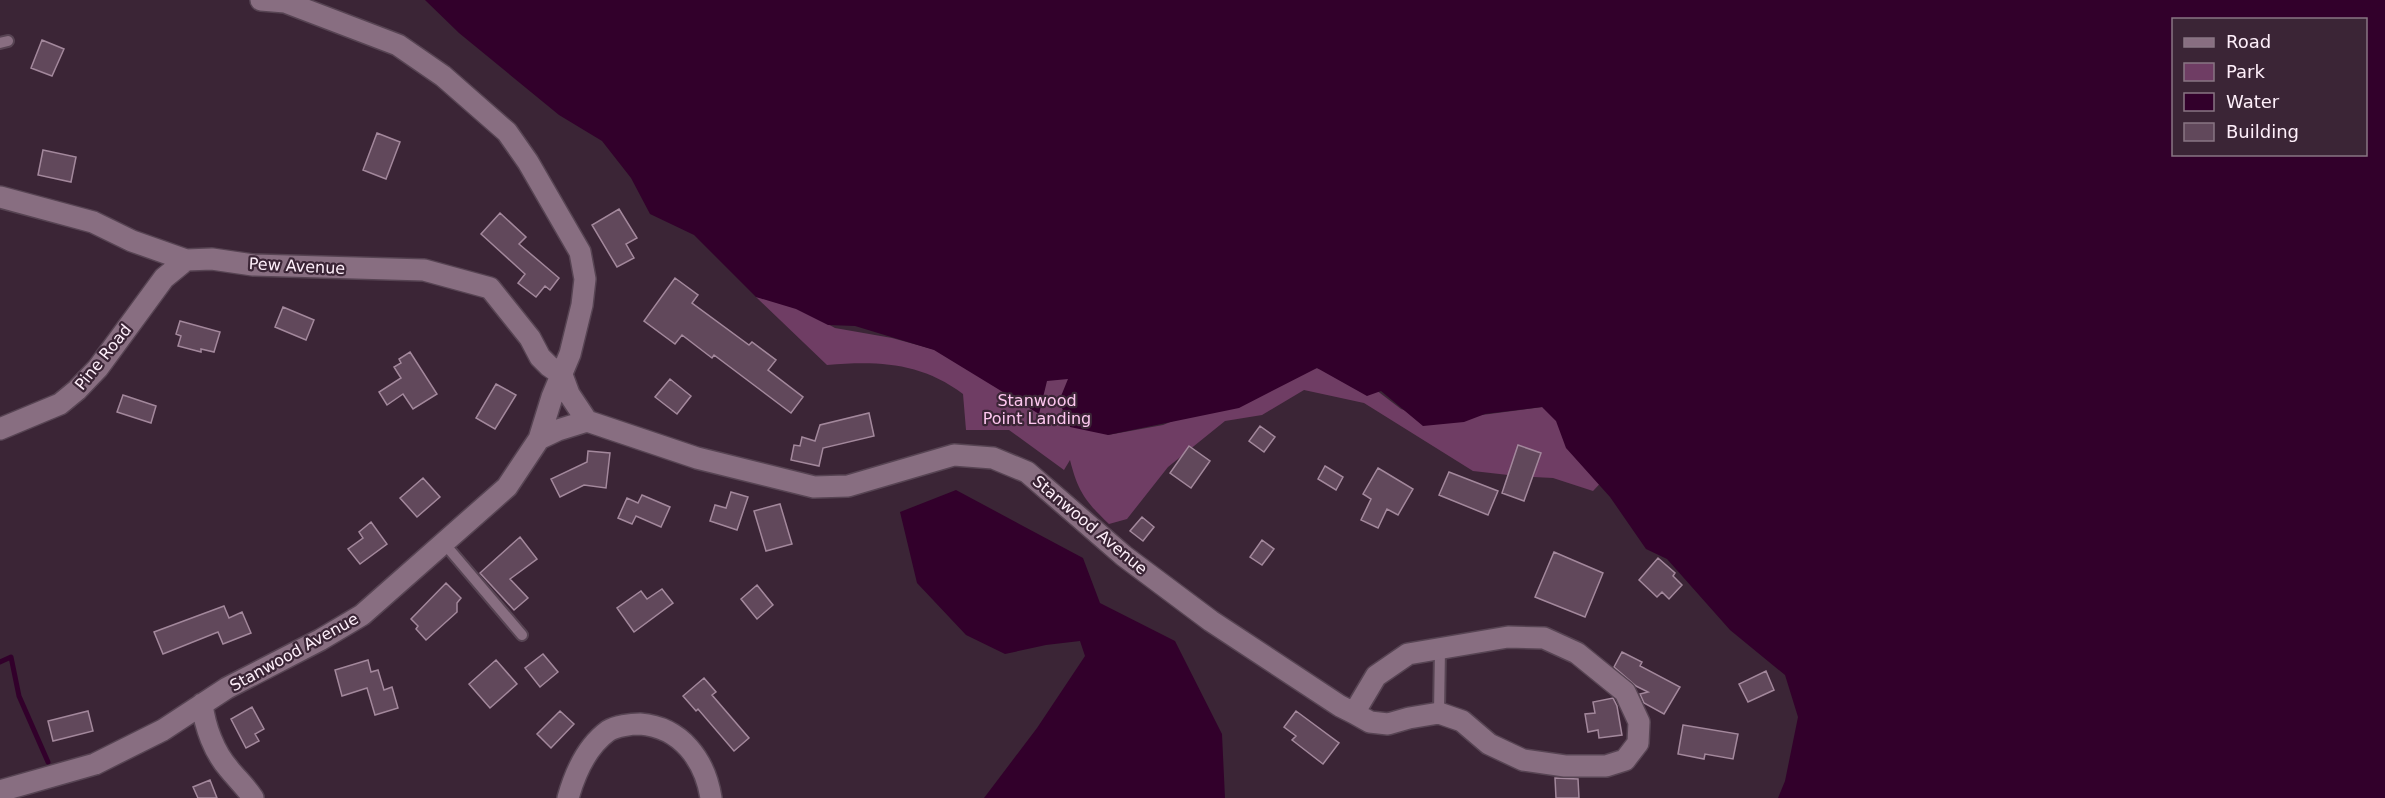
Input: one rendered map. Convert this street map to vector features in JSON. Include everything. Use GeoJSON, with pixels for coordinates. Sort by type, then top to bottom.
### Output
{"type":"FeatureCollection","features":[{"type":"Feature","properties":{"kind":"street","name":"Stanwood Avenue"},"geometry":{"type":"LineString","coordinates":[[0,791],[95,764],[163,730],[227,688],[320,640],[362,615],[507,487],[539,439],[570,354],[582,304],[585,279],[580,252],[528,162],[507,132],[443,76],[398,45],[285,2],[261,0]]}},
{"type":"Feature","properties":{"kind":"street","name":"Pew Avenue"},"geometry":{"type":"LineString","coordinates":[[0,197],[93,222],[132,241],[186,260],[212,259],[253,265],[424,270],[490,288],[530,338],[540,357],[562,375]]}},
{"type":"Feature","properties":{"kind":"street","name":"Pine Road"},"geometry":{"type":"LineString","coordinates":[[0,429],[60,404],[77,390],[98,368],[164,278],[186,260]]}},
{"type":"Feature","properties":{"kind":"street"},"geometry":{"type":"LineString","coordinates":[[539,439],[587,421],[569,394],[562,375]]}},
{"type":"Feature","properties":{"kind":"street","name":"Stanwood Avenue"},"geometry":{"type":"LineString","coordinates":[[587,421],[697,458],[814,487],[848,486],[954,455],[993,458],[1027,472],[1124,556],[1211,621],[1354,713],[1370,722],[1388,724],[1439,712]]}},
{"type":"Feature","properties":{"kind":"street"},"geometry":{"type":"LineString","coordinates":[[1354,713],[1376,676],[1408,654],[1508,637],[1544,638],[1577,653],[1625,692],[1639,722],[1638,743],[1625,760],[1606,766],[1554,765],[1523,760],[1489,744],[1462,721],[1439,712]]}},
{"type":"Feature","properties":{"kind":"street"},"geometry":{"type":"LineString","coordinates":[[202,704],[204,721],[210,739],[228,768],[241,780],[254,798]]}},
{"type":"Feature","properties":{"kind":"street"},"geometry":{"type":"LineString","coordinates":[[568,798],[583,760],[596,742],[610,730],[633,724],[654,725],[676,735],[692,750],[703,767],[711,798]]}},
{"type":"Feature","properties":{"kind":"lane"},"geometry":{"type":"LineString","coordinates":[[443,542],[522,634]]}},
{"type":"Feature","properties":{"kind":"lane"},"geometry":{"type":"LineString","coordinates":[[1439,712],[1440,648]]}},
{"type":"Feature","properties":{"kind":"green space","name":"Stanwood Point Landing"},"geometry":{"type":"Polygon","coordinates":[[[756,297],[791,304],[835,328],[892,338],[943,352],[1074,379],[1092,417],[1108,435],[1163,425],[1239,394],[1316,368],[1359,377],[1401,409],[1436,421],[1550,406],[1609,474],[1593,491],[1553,478],[1473,471],[1364,403],[1304,390],[1262,415],[1225,421],[1168,467],[1127,519],[1109,524],[1084,496],[1070,460],[1064,470],[1009,430],[966,430],[963,394],[931,375],[881,364],[827,365],[756,297]]]}},
{"type":"Feature","properties":{"kind":"water"},"geometry":{"type":"Polygon","coordinates":[[[425,0],[2385,0],[2385,798],[1778,798],[1785,781],[1798,717],[1785,675],[1730,630],[1667,559],[1646,549],[1610,497],[1566,448],[1556,421],[1542,407],[1485,414],[1464,422],[1423,426],[1381,391],[1367,396],[1317,368],[1239,408],[1108,435],[1070,427],[1059,401],[1068,379],[1047,381],[1039,414],[934,350],[855,326],[828,325],[796,309],[756,297],[694,235],[650,214],[631,178],[602,141],[559,115],[459,33],[425,0]]]}},
{"type":"Feature","properties":{"kind":"water"},"geometry":{"type":"Polygon","coordinates":[[[956,490],[1083,558],[1100,603],[1175,641],[1222,734],[1225,798],[984,798],[1037,728],[1085,656],[1080,641],[1046,645],[1005,654],[966,635],[917,583],[900,512],[956,490]]]}},
{"type":"Feature","properties":{"kind":"building"},"geometry":{"type":"Polygon","coordinates":[[[42,40],[64,49],[52,76],[31,68],[42,40]]]}},
{"type":"Feature","properties":{"kind":"building"},"geometry":{"type":"Polygon","coordinates":[[[377,133],[400,142],[386,179],[363,170],[377,133]]]}},
{"type":"Feature","properties":{"kind":"building"},"geometry":{"type":"Polygon","coordinates":[[[43,150],[76,157],[71,182],[38,175],[43,150]]]}},
{"type":"Feature","properties":{"kind":"building"},"geometry":{"type":"Polygon","coordinates":[[[619,209],[637,238],[626,244],[634,258],[617,267],[592,225],[619,209]]]}},
{"type":"Feature","properties":{"kind":"building"},"geometry":{"type":"Polygon","coordinates":[[[500,213],[526,237],[519,244],[559,278],[550,290],[545,286],[536,297],[518,283],[525,274],[481,234],[500,213]]]}},
{"type":"Feature","properties":{"kind":"building"},"geometry":{"type":"Polygon","coordinates":[[[675,278],[698,295],[692,303],[749,345],[752,342],[776,360],[768,370],[803,397],[791,413],[714,355],[712,358],[682,335],[675,344],[644,321],[675,278]]]}},
{"type":"Feature","properties":{"kind":"building"},"geometry":{"type":"Polygon","coordinates":[[[283,307],[314,320],[306,340],[275,327],[283,307]]]}},
{"type":"Feature","properties":{"kind":"building"},"geometry":{"type":"Polygon","coordinates":[[[180,321],[220,332],[214,352],[201,349],[201,352],[178,346],[181,336],[176,334],[180,321]]]}},
{"type":"Feature","properties":{"kind":"building"},"geometry":{"type":"Polygon","coordinates":[[[410,352],[437,394],[413,409],[403,394],[387,405],[379,392],[401,378],[394,367],[401,363],[399,359],[410,352]]]}},
{"type":"Feature","properties":{"kind":"building"},"geometry":{"type":"Polygon","coordinates":[[[670,379],[691,396],[677,414],[655,397],[670,379]]]}},
{"type":"Feature","properties":{"kind":"building"},"geometry":{"type":"Polygon","coordinates":[[[496,384],[516,395],[495,429],[476,418],[496,384]]]}},
{"type":"Feature","properties":{"kind":"building"},"geometry":{"type":"Polygon","coordinates":[[[123,395],[156,406],[151,423],[117,412],[123,395]]]}},
{"type":"Feature","properties":{"kind":"building"},"geometry":{"type":"Polygon","coordinates":[[[869,413],[874,436],[823,448],[819,466],[791,460],[794,445],[800,446],[802,437],[815,441],[820,425],[869,413]]]}},
{"type":"Feature","properties":{"kind":"building"},"geometry":{"type":"Polygon","coordinates":[[[1260,426],[1275,437],[1264,452],[1249,441],[1260,426]]]}},
{"type":"Feature","properties":{"kind":"building"},"geometry":{"type":"Polygon","coordinates":[[[1518,445],[1541,453],[1524,501],[1502,493],[1518,445]]]}},
{"type":"Feature","properties":{"kind":"building"},"geometry":{"type":"Polygon","coordinates":[[[1189,446],[1210,461],[1191,488],[1170,473],[1189,446]]]}},
{"type":"Feature","properties":{"kind":"building"},"geometry":{"type":"Polygon","coordinates":[[[588,451],[610,453],[606,488],[584,485],[560,497],[551,479],[587,462],[588,451]]]}},
{"type":"Feature","properties":{"kind":"building"},"geometry":{"type":"Polygon","coordinates":[[[1325,466],[1343,477],[1336,490],[1318,479],[1325,466]]]}},
{"type":"Feature","properties":{"kind":"building"},"geometry":{"type":"Polygon","coordinates":[[[1378,468],[1413,489],[1398,515],[1387,509],[1378,528],[1361,520],[1371,499],[1363,494],[1378,468]]]}},
{"type":"Feature","properties":{"kind":"building"},"geometry":{"type":"Polygon","coordinates":[[[1449,472],[1498,491],[1488,515],[1439,495],[1449,472]]]}},
{"type":"Feature","properties":{"kind":"building"},"geometry":{"type":"Polygon","coordinates":[[[423,478],[440,497],[417,517],[400,498],[423,478]]]}},
{"type":"Feature","properties":{"kind":"building"},"geometry":{"type":"Polygon","coordinates":[[[731,492],[748,497],[737,530],[710,521],[715,505],[726,508],[731,492]]]}},
{"type":"Feature","properties":{"kind":"building"},"geometry":{"type":"Polygon","coordinates":[[[642,495],[670,507],[661,527],[636,516],[632,524],[618,518],[627,498],[638,503],[642,495]]]}},
{"type":"Feature","properties":{"kind":"building"},"geometry":{"type":"Polygon","coordinates":[[[780,504],[792,544],[766,551],[754,511],[780,504]]]}},
{"type":"Feature","properties":{"kind":"building"},"geometry":{"type":"Polygon","coordinates":[[[1142,517],[1154,527],[1143,541],[1130,531],[1142,517]]]}},
{"type":"Feature","properties":{"kind":"building"},"geometry":{"type":"Polygon","coordinates":[[[371,522],[387,544],[360,564],[348,549],[363,538],[359,532],[371,522]]]}},
{"type":"Feature","properties":{"kind":"building"},"geometry":{"type":"Polygon","coordinates":[[[520,537],[537,559],[510,579],[528,598],[514,610],[480,573],[520,537]]]}},
{"type":"Feature","properties":{"kind":"building"},"geometry":{"type":"Polygon","coordinates":[[[1262,540],[1274,549],[1262,565],[1250,557],[1262,540]]]}},
{"type":"Feature","properties":{"kind":"building"},"geometry":{"type":"Polygon","coordinates":[[[1554,552],[1603,573],[1585,617],[1535,597],[1554,552]]]}},
{"type":"Feature","properties":{"kind":"building"},"geometry":{"type":"Polygon","coordinates":[[[1658,558],[1675,573],[1673,576],[1682,585],[1669,599],[1662,592],[1657,597],[1639,580],[1658,558]]]}},
{"type":"Feature","properties":{"kind":"building"},"geometry":{"type":"Polygon","coordinates":[[[446,583],[461,598],[457,603],[457,612],[426,640],[411,619],[446,583]]]}},
{"type":"Feature","properties":{"kind":"building"},"geometry":{"type":"Polygon","coordinates":[[[757,585],[773,605],[757,619],[741,599],[757,585]]]}},
{"type":"Feature","properties":{"kind":"building"},"geometry":{"type":"Polygon","coordinates":[[[662,589],[673,603],[634,632],[617,608],[641,591],[647,599],[662,589]]]}},
{"type":"Feature","properties":{"kind":"building"},"geometry":{"type":"Polygon","coordinates":[[[224,606],[229,618],[242,612],[251,633],[223,644],[218,632],[163,654],[154,632],[224,606]]]}},
{"type":"Feature","properties":{"kind":"building"},"geometry":{"type":"Polygon","coordinates":[[[1622,652],[1642,662],[1640,666],[1680,687],[1664,714],[1644,703],[1640,694],[1648,692],[1636,686],[1614,667],[1622,652]]]}},
{"type":"Feature","properties":{"kind":"building"},"geometry":{"type":"Polygon","coordinates":[[[543,654],[558,672],[540,687],[525,668],[543,654]]]}},
{"type":"Feature","properties":{"kind":"building"},"geometry":{"type":"Polygon","coordinates":[[[368,660],[371,672],[378,670],[384,690],[392,687],[398,708],[375,715],[367,688],[342,696],[335,670],[368,660]]]}},
{"type":"Feature","properties":{"kind":"building"},"geometry":{"type":"Polygon","coordinates":[[[496,660],[517,684],[490,708],[469,684],[496,660]]]}},
{"type":"Feature","properties":{"kind":"building"},"geometry":{"type":"Polygon","coordinates":[[[1766,671],[1774,690],[1748,702],[1739,684],[1766,671]]]}},
{"type":"Feature","properties":{"kind":"building"},"geometry":{"type":"Polygon","coordinates":[[[704,678],[716,692],[712,695],[749,738],[734,751],[698,709],[696,711],[683,696],[704,678]]]}},
{"type":"Feature","properties":{"kind":"building"},"geometry":{"type":"Polygon","coordinates":[[[1613,698],[1617,706],[1622,735],[1599,738],[1598,730],[1588,732],[1585,714],[1595,713],[1593,702],[1613,698]]]}},
{"type":"Feature","properties":{"kind":"building"},"geometry":{"type":"Polygon","coordinates":[[[252,707],[264,729],[255,734],[259,741],[246,748],[231,719],[252,707]]]}},
{"type":"Feature","properties":{"kind":"building"},"geometry":{"type":"Polygon","coordinates":[[[88,711],[93,731],[53,741],[48,721],[88,711]]]}},
{"type":"Feature","properties":{"kind":"building"},"geometry":{"type":"Polygon","coordinates":[[[560,711],[574,724],[551,748],[537,734],[560,711]]]}},
{"type":"Feature","properties":{"kind":"building"},"geometry":{"type":"Polygon","coordinates":[[[1296,711],[1339,743],[1323,764],[1292,740],[1296,736],[1284,727],[1296,711]]]}},
{"type":"Feature","properties":{"kind":"building"},"geometry":{"type":"Polygon","coordinates":[[[1683,725],[1738,734],[1733,759],[1705,754],[1704,759],[1678,754],[1683,725]]]}},
{"type":"Feature","properties":{"kind":"building"},"geometry":{"type":"Polygon","coordinates":[[[1555,778],[1578,779],[1579,798],[1556,798],[1555,778]]]}},
{"type":"Feature","properties":{"kind":"building"},"geometry":{"type":"Polygon","coordinates":[[[210,780],[217,798],[198,798],[193,787],[210,780]]]}},
{"type":"Feature","properties":{"kind":"waterway"},"geometry":{"type":"LineString","coordinates":[[0,662],[11,657],[19,696],[48,762]]}}]}
